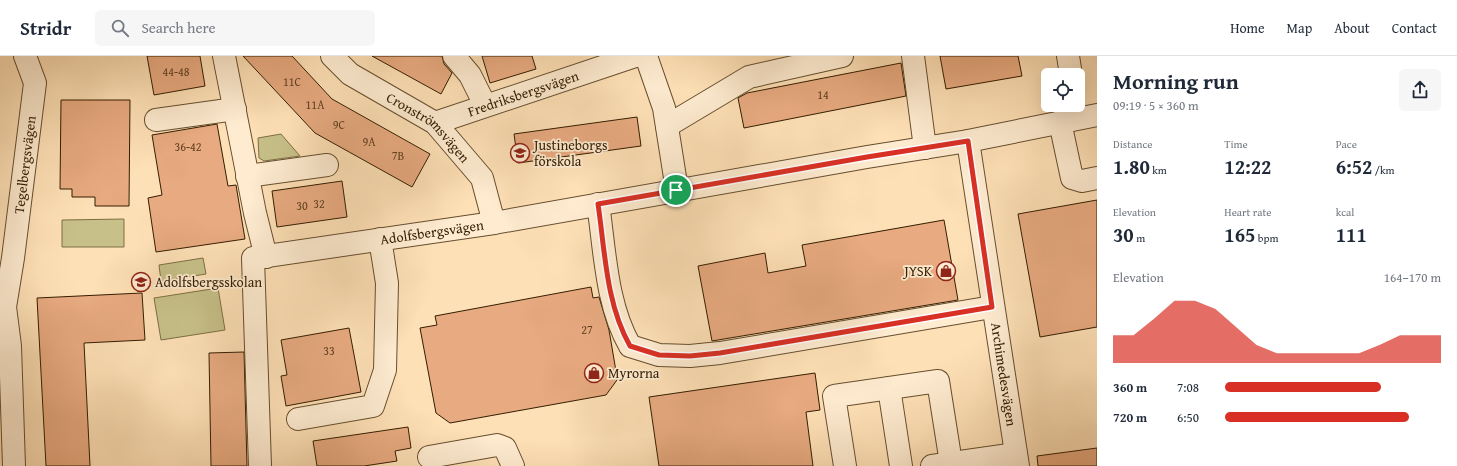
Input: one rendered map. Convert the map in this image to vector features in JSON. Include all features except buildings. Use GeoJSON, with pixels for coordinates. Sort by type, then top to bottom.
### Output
{"type":"FeatureCollection","features":[{"type":"Feature","properties":{"kind":"street","name":"Tegelbergsvägen"},"geometry":{"type":"LineString","coordinates":[[14,466],[10,346],[3,307],[13,258],[35,83],[25,56]]}},
{"type":"Feature","properties":{"kind":"street"},"geometry":{"type":"LineString","coordinates":[[224,56],[247,176],[259,258],[260,466]]}},
{"type":"Feature","properties":{"kind":"street","name":"Cronströmsvägen"},"geometry":{"type":"LineString","coordinates":[[332,56],[350,74],[435,123],[482,178],[494,223]]}},
{"type":"Feature","properties":{"kind":"street"},"geometry":{"type":"LineString","coordinates":[[454,56],[470,75],[485,106]]}},
{"type":"Feature","properties":{"kind":"street","name":"Fredriksbergsvägen"},"geometry":{"type":"LineString","coordinates":[[435,123],[635,56]]}},
{"type":"Feature","properties":{"kind":"street"},"geometry":{"type":"LineString","coordinates":[[646,56],[664,108],[676,190]]}},
{"type":"Feature","properties":{"kind":"street"},"geometry":{"type":"LineString","coordinates":[[667,126],[749,77],[842,56]]}},
{"type":"Feature","properties":{"kind":"street"},"geometry":{"type":"LineString","coordinates":[[913,56],[925,148]]}},
{"type":"Feature","properties":{"kind":"street"},"geometry":{"type":"LineString","coordinates":[[1068,56],[1070,68]]}},
{"type":"Feature","properties":{"kind":"street"},"geometry":{"type":"LineString","coordinates":[[156,120],[235,109]]}},
{"type":"Feature","properties":{"kind":"street"},"geometry":{"type":"LineString","coordinates":[[1078,115],[1072,178],[1082,181],[1097,178]]}},
{"type":"Feature","properties":{"kind":"street","name":"Adolfsbergsvägen"},"geometry":{"type":"LineString","coordinates":[[259,258],[494,223],[676,190],[968,141],[1078,115]]}},
{"type":"Feature","properties":{"kind":"street","name":"Archimedesvägen"},"geometry":{"type":"LineString","coordinates":[[968,141],[992,307],[1017,460]]}},
{"type":"Feature","properties":{"kind":"street"},"geometry":{"type":"LineString","coordinates":[[247,176],[327,165]]}},
{"type":"Feature","properties":{"kind":"street"},"geometry":{"type":"LineString","coordinates":[[598,204],[614,309],[620,328],[630,346],[659,355],[690,356],[720,353],[992,307]]}},
{"type":"Feature","properties":{"kind":"street"},"geometry":{"type":"LineString","coordinates":[[298,419],[373,406],[385,370],[387,283],[380,240]]}},
{"type":"Feature","properties":{"kind":"street"},"geometry":{"type":"LineString","coordinates":[[845,466],[834,396],[938,381],[941,465],[1017,460]]}},
{"type":"Feature","properties":{"kind":"street"},"geometry":{"type":"LineString","coordinates":[[889,388],[900,466]]}},
{"type":"Feature","properties":{"kind":"street"},"geometry":{"type":"LineString","coordinates":[[430,457],[497,445],[505,448],[513,466]]}},
{"type":"Feature","properties":{"kind":"shaded area"},"geometry":{"type":"Polygon","coordinates":[[[281,134],[300,156],[264,161],[259,158],[258,138],[281,134]]]}},
{"type":"Feature","properties":{"kind":"shaded area"},"geometry":{"type":"Polygon","coordinates":[[[124,219],[124,247],[62,247],[62,220],[124,219]]]}},
{"type":"Feature","properties":{"kind":"shaded area"},"geometry":{"type":"Polygon","coordinates":[[[203,258],[206,274],[161,281],[159,265],[203,258]]]}},
{"type":"Feature","properties":{"kind":"shaded area"},"geometry":{"type":"Polygon","coordinates":[[[218,288],[225,330],[161,340],[154,298],[218,288]]]}},
{"type":"Feature","properties":{"kind":"place","name":"Justineborgs förskola"},"geometry":{"type":"Point","coordinates":[520,153]}},
{"type":"Feature","properties":{"kind":"place","name":"JYSK"},"geometry":{"type":"Point","coordinates":[946,271]}},
{"type":"Feature","properties":{"kind":"place","name":"Adolfsbergsskolan"},"geometry":{"type":"Point","coordinates":[141,282]}},
{"type":"Feature","properties":{"kind":"place","name":"Myrorna"},"geometry":{"type":"Point","coordinates":[594,373]}},
{"type":"Feature","properties":{"kind":"route"},"geometry":{"type":"LineString","coordinates":[[968,141],[992,307],[720,353],[690,356],[659,355],[630,346],[620,328],[614,309],[598,204],[676,190],[968,141]]}}]}
